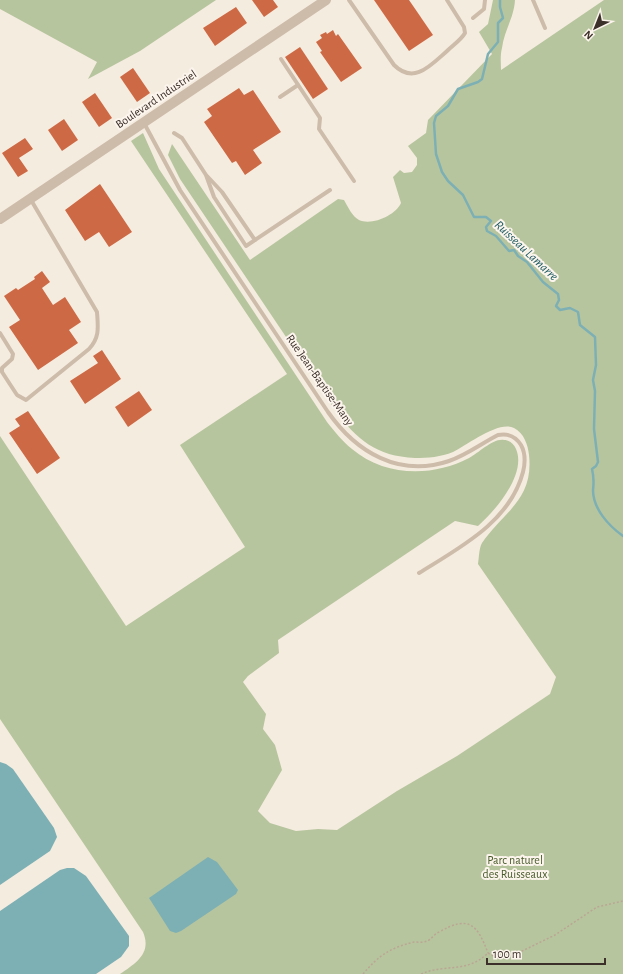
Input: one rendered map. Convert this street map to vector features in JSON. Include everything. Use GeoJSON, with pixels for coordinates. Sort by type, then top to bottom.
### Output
{"type":"FeatureCollection","features":[{"type":"Feature","properties":{"kind":"street","name":"Boulevard Industriel"},"geometry":{"type":"LineString","coordinates":[[0,219],[326,0]]}},
{"type":"Feature","properties":{"kind":"lane"},"geometry":{"type":"LineString","coordinates":[[348,0],[394,65],[402,71],[414,73],[428,67],[465,34],[464,27],[447,0]]}},
{"type":"Feature","properties":{"kind":"lane"},"geometry":{"type":"LineString","coordinates":[[473,18],[484,9],[485,0]]}},
{"type":"Feature","properties":{"kind":"lane"},"geometry":{"type":"LineString","coordinates":[[534,0],[545,28]]}},
{"type":"Feature","properties":{"kind":"lane"},"geometry":{"type":"LineString","coordinates":[[281,59],[320,118],[319,129],[354,181]]}},
{"type":"Feature","properties":{"kind":"lane"},"geometry":{"type":"LineString","coordinates":[[280,97],[298,85]]}},
{"type":"Feature","properties":{"kind":"lane","name":"Rue Jean-Baptise-Many"},"geometry":{"type":"LineString","coordinates":[[143,123],[180,190],[328,412],[352,441],[369,453],[388,461],[399,464],[422,466],[440,464],[458,458],[498,435],[505,433],[511,435],[521,444],[524,451],[524,467],[517,488],[507,505],[490,524],[475,537],[419,573]]}},
{"type":"Feature","properties":{"kind":"lane"},"geometry":{"type":"LineString","coordinates":[[174,133],[182,138],[206,174],[222,192],[255,240]]}},
{"type":"Feature","properties":{"kind":"lane"},"geometry":{"type":"LineString","coordinates":[[206,174],[214,197],[246,246],[330,190]]}},
{"type":"Feature","properties":{"kind":"lane"},"geometry":{"type":"LineString","coordinates":[[0,333],[13,354],[12,359],[2,368],[2,372],[17,395],[26,400],[89,349],[95,342],[98,334],[97,312],[30,199]]}},
{"type":"Feature","properties":{"kind":"path"},"geometry":{"type":"LineString","coordinates":[[363,974],[378,957],[387,951],[415,942],[427,941],[438,932],[462,923],[473,926],[481,935],[488,953],[497,958],[514,955],[555,935],[597,907],[623,901]]}},
{"type":"Feature","properties":{"kind":"path"},"geometry":{"type":"LineString","coordinates":[[421,974],[435,969],[462,968],[475,964],[488,953]]}},
{"type":"Feature","properties":{"kind":"green space"},"geometry":{"type":"Polygon","coordinates":[[[0,0],[216,0],[140,51],[88,79],[97,62],[0,9],[0,0]]]}},
{"type":"Feature","properties":{"kind":"green space","name":"Parc naturel des Ruisseaux"},"geometry":{"type":"Polygon","coordinates":[[[493,0],[515,0],[513,13],[503,42],[501,70],[604,0],[623,0],[623,974],[120,974],[132,966],[144,952],[145,939],[143,932],[0,719],[0,436],[126,626],[245,547],[180,445],[287,374],[131,141],[143,133],[159,169],[327,422],[348,446],[365,458],[379,465],[409,471],[440,469],[455,464],[469,458],[491,443],[500,440],[508,441],[513,444],[516,449],[518,459],[517,469],[508,491],[493,511],[478,526],[455,521],[278,640],[279,653],[248,676],[243,682],[266,714],[263,729],[275,745],[282,770],[258,811],[270,823],[296,831],[318,829],[337,830],[397,791],[457,756],[550,694],[556,677],[478,564],[482,543],[515,504],[527,483],[529,455],[528,447],[523,436],[514,428],[508,426],[500,427],[483,434],[453,452],[425,458],[401,457],[389,454],[378,450],[360,438],[351,430],[335,410],[180,179],[168,155],[172,144],[250,260],[338,199],[344,200],[352,214],[359,220],[370,222],[383,218],[394,212],[401,203],[393,177],[400,170],[404,173],[412,172],[417,165],[417,158],[408,146],[426,133],[428,120],[492,54],[479,32],[488,24],[493,0]]]}},
{"type":"Feature","properties":{"kind":"water"},"geometry":{"type":"Polygon","coordinates":[[[0,762],[13,769],[54,828],[57,837],[50,851],[0,885],[0,762]]]}},
{"type":"Feature","properties":{"kind":"water"},"geometry":{"type":"Polygon","coordinates":[[[208,857],[217,862],[238,890],[236,894],[181,931],[176,933],[170,931],[149,898],[208,857]]]}},
{"type":"Feature","properties":{"kind":"water"},"geometry":{"type":"Polygon","coordinates":[[[74,868],[86,876],[129,936],[129,946],[121,957],[96,974],[0,974],[0,911],[60,870],[74,868]]]}},
{"type":"Feature","properties":{"kind":"building"},"geometry":{"type":"Polygon","coordinates":[[[252,0],[273,0],[278,7],[264,17],[252,0]]]}},
{"type":"Feature","properties":{"kind":"building"},"geometry":{"type":"Polygon","coordinates":[[[374,0],[409,0],[433,35],[409,51],[374,0]]]}},
{"type":"Feature","properties":{"kind":"building"},"geometry":{"type":"Polygon","coordinates":[[[236,7],[247,23],[215,46],[203,28],[236,7]]]}},
{"type":"Feature","properties":{"kind":"building"},"geometry":{"type":"Polygon","coordinates":[[[333,30],[336,36],[338,34],[362,68],[341,82],[320,52],[322,51],[316,42],[322,38],[320,35],[326,32],[327,34],[333,30]]]}},
{"type":"Feature","properties":{"kind":"building"},"geometry":{"type":"Polygon","coordinates":[[[300,47],[328,89],[313,99],[285,57],[300,47]]]}},
{"type":"Feature","properties":{"kind":"building"},"geometry":{"type":"Polygon","coordinates":[[[133,68],[150,93],[137,102],[120,77],[133,68]]]}},
{"type":"Feature","properties":{"kind":"building"},"geometry":{"type":"Polygon","coordinates":[[[239,88],[244,95],[253,90],[281,132],[253,150],[262,163],[245,175],[236,161],[232,163],[204,122],[212,116],[207,109],[239,88]]]}},
{"type":"Feature","properties":{"kind":"building"},"geometry":{"type":"Polygon","coordinates":[[[95,93],[112,118],[99,127],[82,102],[95,93]]]}},
{"type":"Feature","properties":{"kind":"building"},"geometry":{"type":"Polygon","coordinates":[[[64,119],[78,140],[62,151],[48,130],[64,119]]]}},
{"type":"Feature","properties":{"kind":"building"},"geometry":{"type":"Polygon","coordinates":[[[25,138],[33,149],[19,158],[28,171],[18,177],[2,153],[25,138]]]}},
{"type":"Feature","properties":{"kind":"building"},"geometry":{"type":"Polygon","coordinates":[[[100,184],[132,232],[109,247],[99,232],[85,241],[65,210],[100,184]]]}},
{"type":"Feature","properties":{"kind":"building"},"geometry":{"type":"Polygon","coordinates":[[[42,271],[50,282],[42,288],[53,305],[65,297],[81,322],[69,330],[78,343],[38,370],[9,327],[20,320],[4,296],[16,288],[18,290],[35,279],[34,277],[42,271]]]}},
{"type":"Feature","properties":{"kind":"building"},"geometry":{"type":"Polygon","coordinates":[[[102,350],[121,379],[85,404],[70,381],[98,363],[93,356],[102,350]]]}},
{"type":"Feature","properties":{"kind":"building"},"geometry":{"type":"Polygon","coordinates":[[[139,391],[152,410],[128,427],[115,407],[139,391]]]}},
{"type":"Feature","properties":{"kind":"building"},"geometry":{"type":"Polygon","coordinates":[[[28,411],[60,458],[37,474],[9,433],[20,426],[15,419],[28,411]]]}},
{"type":"Feature","properties":{"kind":"waterway","name":"Ruisseau Lamarre"},"geometry":{"type":"LineString","coordinates":[[500,0],[503,18],[498,23],[498,42],[488,54],[482,79],[478,82],[458,89],[448,106],[436,116],[434,123],[436,154],[442,172],[448,181],[463,195],[474,217],[486,217],[491,221],[486,227],[487,231],[496,236],[509,251],[514,250],[518,256],[527,262],[543,282],[558,294],[559,300],[556,306],[560,310],[570,308],[578,312],[580,325],[595,337],[596,365],[593,380],[595,391],[594,429],[598,462],[592,469],[594,480],[593,490],[599,510],[607,522],[623,536]]}}]}
